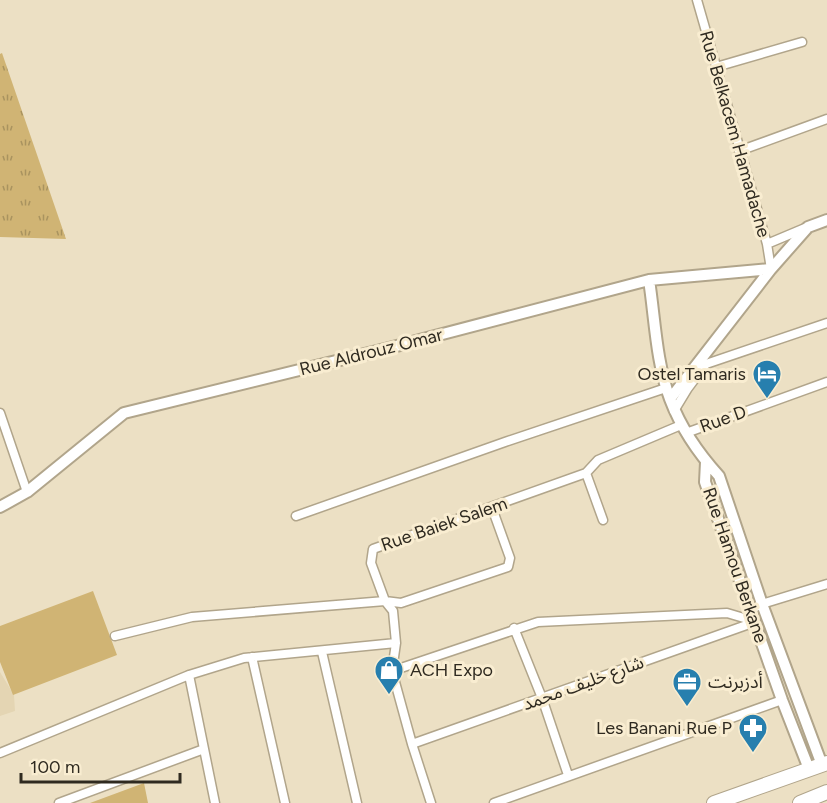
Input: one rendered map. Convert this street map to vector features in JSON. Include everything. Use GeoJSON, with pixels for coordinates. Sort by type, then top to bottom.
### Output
{"type":"FeatureCollection","features":[{"type":"Feature","properties":{"kind":"main road"},"geometry":{"type":"LineString","coordinates":[[714,803],[820,766]]}},
{"type":"Feature","properties":{"kind":"main road"},"geometry":{"type":"LineString","coordinates":[[800,803],[827,792]]}},
{"type":"Feature","properties":{"kind":"street","name":"Rue Belkacem Hamadache"},"geometry":{"type":"LineString","coordinates":[[697,0],[767,244],[771,269]]}},
{"type":"Feature","properties":{"kind":"street"},"geometry":{"type":"LineString","coordinates":[[716,66],[802,42]]}},
{"type":"Feature","properties":{"kind":"street"},"geometry":{"type":"LineString","coordinates":[[739,151],[827,119]]}},
{"type":"Feature","properties":{"kind":"street"},"geometry":{"type":"LineString","coordinates":[[767,244],[827,220]]}},
{"type":"Feature","properties":{"kind":"street"},"geometry":{"type":"LineString","coordinates":[[670,399],[771,269],[807,227]]}},
{"type":"Feature","properties":{"kind":"street","name":"Rue Aldrouz Omar"},"geometry":{"type":"LineString","coordinates":[[0,508],[27,492],[124,412],[389,348],[649,280],[771,269]]}},
{"type":"Feature","properties":{"kind":"street"},"geometry":{"type":"LineString","coordinates":[[649,280],[666,388],[683,429],[706,462]]}},
{"type":"Feature","properties":{"kind":"street"},"geometry":{"type":"LineString","coordinates":[[693,370],[827,323]]}},
{"type":"Feature","properties":{"kind":"street"},"geometry":{"type":"LineString","coordinates":[[674,411],[706,364]]}},
{"type":"Feature","properties":{"kind":"street","name":"Rue D"},"geometry":{"type":"LineString","coordinates":[[683,429],[827,382]]}},
{"type":"Feature","properties":{"kind":"street"},"geometry":{"type":"LineString","coordinates":[[296,516],[666,388]]}},
{"type":"Feature","properties":{"kind":"street"},"geometry":{"type":"LineString","coordinates":[[0,413],[27,492]]}},
{"type":"Feature","properties":{"kind":"street","name":"Rue Baiek Salem"},"geometry":{"type":"LineString","coordinates":[[385,601],[371,563],[373,549],[585,473],[598,460],[683,429]]}},
{"type":"Feature","properties":{"kind":"street","name":"Rue Hamou Berkane"},"geometry":{"type":"LineString","coordinates":[[706,462],[719,476],[820,766]]}},
{"type":"Feature","properties":{"kind":"street","name":"Rue Hamou Berkane"},"geometry":{"type":"LineString","coordinates":[[706,462],[705,482],[782,700],[820,766]]}},
{"type":"Feature","properties":{"kind":"street"},"geometry":{"type":"LineString","coordinates":[[585,473],[603,519]]}},
{"type":"Feature","properties":{"kind":"street"},"geometry":{"type":"LineString","coordinates":[[116,636],[192,617],[385,601],[401,603],[508,567],[510,558],[492,507]]}},
{"type":"Feature","properties":{"kind":"street"},"geometry":{"type":"LineString","coordinates":[[750,610],[762,604],[827,584]]}},
{"type":"Feature","properties":{"kind":"street"},"geometry":{"type":"LineString","coordinates":[[385,601],[393,611],[396,643],[392,671],[431,803]]}},
{"type":"Feature","properties":{"kind":"street"},"geometry":{"type":"LineString","coordinates":[[392,671],[514,628],[538,622],[727,613],[754,622]]}},
{"type":"Feature","properties":{"kind":"street","name":"شارع خليف محمد"},"geometry":{"type":"LineString","coordinates":[[412,744],[754,622]]}},
{"type":"Feature","properties":{"kind":"street"},"geometry":{"type":"LineString","coordinates":[[514,628],[542,698],[568,776]]}},
{"type":"Feature","properties":{"kind":"street"},"geometry":{"type":"LineString","coordinates":[[0,753],[189,675],[252,657],[396,643]]}},
{"type":"Feature","properties":{"kind":"street"},"geometry":{"type":"LineString","coordinates":[[322,652],[357,803]]}},
{"type":"Feature","properties":{"kind":"street"},"geometry":{"type":"LineString","coordinates":[[252,657],[285,803]]}},
{"type":"Feature","properties":{"kind":"street"},"geometry":{"type":"LineString","coordinates":[[189,675],[215,803]]}},
{"type":"Feature","properties":{"kind":"street"},"geometry":{"type":"LineString","coordinates":[[494,803],[782,700]]}},
{"type":"Feature","properties":{"kind":"street"},"geometry":{"type":"LineString","coordinates":[[59,803],[204,749]]}},
{"type":"Feature","properties":{"kind":"shaded area"},"geometry":{"type":"Polygon","coordinates":[[[0,672],[14,695],[15,711],[0,716],[0,672]]]}},
{"type":"Feature","properties":{"kind":"green space"},"geometry":{"type":"Polygon","coordinates":[[[2,53],[66,239],[0,237],[0,54],[2,53]]]}},
{"type":"Feature","properties":{"kind":"green space"},"geometry":{"type":"Polygon","coordinates":[[[93,591],[117,655],[13,695],[0,662],[0,626],[93,591]]]}},
{"type":"Feature","properties":{"kind":"green space"},"geometry":{"type":"Polygon","coordinates":[[[144,783],[148,803],[90,803],[144,783]]]}},
{"type":"Feature","properties":{"kind":"place","name":"Ostel Tamaris"},"geometry":{"type":"Point","coordinates":[767,400]}},
{"type":"Feature","properties":{"kind":"place","name":"ACH Expo"},"geometry":{"type":"Point","coordinates":[389,696]}},
{"type":"Feature","properties":{"kind":"place","name":"أدزبرنت"},"geometry":{"type":"Point","coordinates":[687,708]}},
{"type":"Feature","properties":{"kind":"place","name":"Les Banani Rue P"},"geometry":{"type":"Point","coordinates":[753,754]}}]}
